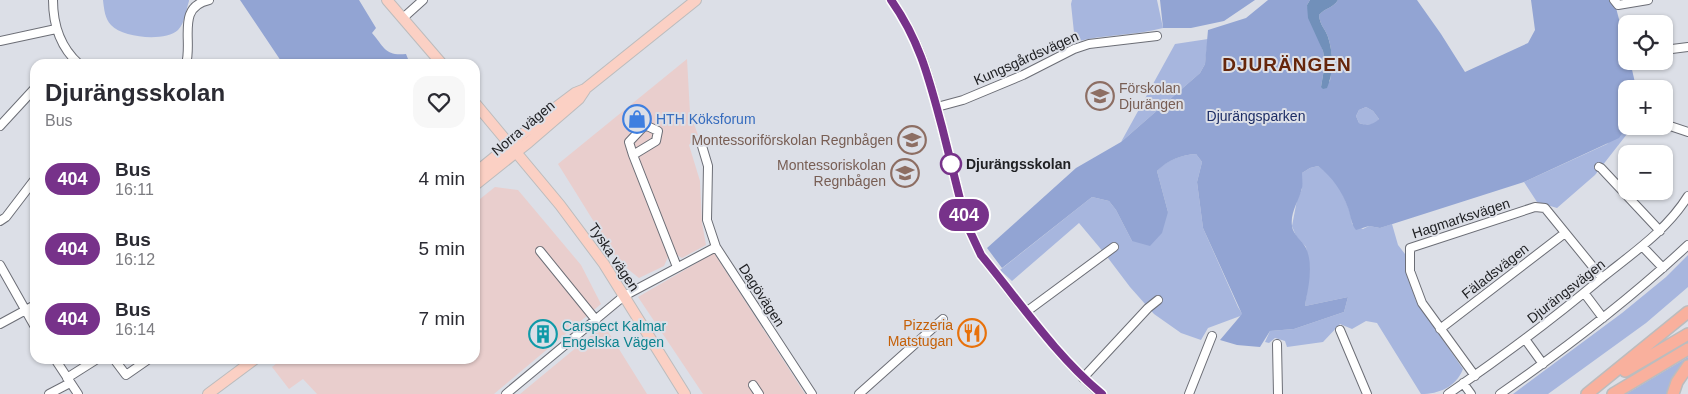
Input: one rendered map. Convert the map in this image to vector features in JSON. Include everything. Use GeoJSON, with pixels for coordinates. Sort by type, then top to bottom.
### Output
{"type":"FeatureCollection","features":[{"type":"Feature","properties":{"kind":"highway"},"geometry":{"type":"LineString","coordinates":[[1588,394],[1688,312]]}},
{"type":"Feature","properties":{"kind":"highway"},"geometry":{"type":"LineString","coordinates":[[1588,394],[1688,334]]}},
{"type":"Feature","properties":{"kind":"highway"},"geometry":{"type":"LineString","coordinates":[[1613,394],[1688,349]]}},
{"type":"Feature","properties":{"kind":"highway"},"geometry":{"type":"LineString","coordinates":[[1673,394],[1677,382],[1688,366]]}},
{"type":"Feature","properties":{"kind":"main road"},"geometry":{"type":"LineString","coordinates":[[387,0],[438,59]]}},
{"type":"Feature","properties":{"kind":"main road","name":"Norra vägen"},"geometry":{"type":"LineString","coordinates":[[480,180],[575,93],[585,89],[696,0]]}},
{"type":"Feature","properties":{"kind":"main road","name":"Tyska vägen"},"geometry":{"type":"LineString","coordinates":[[480,109],[560,205],[598,256],[685,394]]}},
{"type":"Feature","properties":{"kind":"main road","name":"Norra vägen"},"geometry":{"type":"LineString","coordinates":[[480,170],[513,148]]}},
{"type":"Feature","properties":{"kind":"main road"},"geometry":{"type":"LineString","coordinates":[[208,394],[248,364]]}},
{"type":"Feature","properties":{"kind":"street"},"geometry":{"type":"LineString","coordinates":[[53,0],[53,16],[56,29],[75,59]]}},
{"type":"Feature","properties":{"kind":"street"},"geometry":{"type":"LineString","coordinates":[[187,59],[188,17],[194,8],[203,1],[209,0]]}},
{"type":"Feature","properties":{"kind":"street"},"geometry":{"type":"LineString","coordinates":[[403,18],[423,0]]}},
{"type":"Feature","properties":{"kind":"street"},"geometry":{"type":"LineString","coordinates":[[891,0],[905,20],[921,53],[937,107],[966,223],[981,255],[1026,312],[1083,378],[1101,394]]}},
{"type":"Feature","properties":{"kind":"street"},"geometry":{"type":"LineString","coordinates":[[1614,0],[1618,5],[1648,0]]}},
{"type":"Feature","properties":{"kind":"street"},"geometry":{"type":"LineString","coordinates":[[0,41],[56,29]]}},
{"type":"Feature","properties":{"kind":"street","name":"Kungsgårdsvägen"},"geometry":{"type":"LineString","coordinates":[[937,107],[963,100],[1023,75],[1074,49],[1089,44],[1157,36]]}},
{"type":"Feature","properties":{"kind":"street"},"geometry":{"type":"LineString","coordinates":[[1673,48],[1688,46]]}},
{"type":"Feature","properties":{"kind":"street"},"geometry":{"type":"LineString","coordinates":[[0,126],[30,93]]}},
{"type":"Feature","properties":{"kind":"street"},"geometry":{"type":"LineString","coordinates":[[1673,127],[1688,132]]}},
{"type":"Feature","properties":{"kind":"street","name":"Dagövägen"},"geometry":{"type":"LineString","coordinates":[[702,146],[708,166],[707,220],[716,246],[812,394]]}},
{"type":"Feature","properties":{"kind":"street"},"geometry":{"type":"LineString","coordinates":[[633,155],[677,267]]}},
{"type":"Feature","properties":{"kind":"street"},"geometry":{"type":"LineString","coordinates":[[1599,167],[1660,231]]}},
{"type":"Feature","properties":{"kind":"street"},"geometry":{"type":"LineString","coordinates":[[0,221],[6,217],[30,186]]}},
{"type":"Feature","properties":{"kind":"street","name":"Djurängsvägen"},"geometry":{"type":"LineString","coordinates":[[1448,394],[1585,294],[1660,231],[1672,219],[1688,196]]}},
{"type":"Feature","properties":{"kind":"street","name":"Hagmarksvägen"},"geometry":{"type":"LineString","coordinates":[[1474,376],[1422,304],[1410,271],[1410,248],[1535,207],[1545,208],[1602,278]]}},
{"type":"Feature","properties":{"kind":"street","name":"Fäladsvägen"},"geometry":{"type":"LineString","coordinates":[[1440,329],[1565,233]]}},
{"type":"Feature","properties":{"kind":"street"},"geometry":{"type":"LineString","coordinates":[[1500,394],[1603,318],[1688,245]]}},
{"type":"Feature","properties":{"kind":"street"},"geometry":{"type":"LineString","coordinates":[[506,394],[624,296],[716,246]]}},
{"type":"Feature","properties":{"kind":"street"},"geometry":{"type":"LineString","coordinates":[[1642,246],[1663,268]]}},
{"type":"Feature","properties":{"kind":"street"},"geometry":{"type":"LineString","coordinates":[[1026,312],[1114,247]]}},
{"type":"Feature","properties":{"kind":"street"},"geometry":{"type":"LineString","coordinates":[[540,251],[596,320]]}},
{"type":"Feature","properties":{"kind":"street"},"geometry":{"type":"LineString","coordinates":[[0,265],[30,319]]}},
{"type":"Feature","properties":{"kind":"street"},"geometry":{"type":"LineString","coordinates":[[1585,294],[1603,318]]}},
{"type":"Feature","properties":{"kind":"street"},"geometry":{"type":"LineString","coordinates":[[1083,378],[1148,308],[1158,300]]}},
{"type":"Feature","properties":{"kind":"street"},"geometry":{"type":"LineString","coordinates":[[0,324],[30,308]]}},
{"type":"Feature","properties":{"kind":"street"},"geometry":{"type":"LineString","coordinates":[[859,394],[943,319]]}},
{"type":"Feature","properties":{"kind":"street"},"geometry":{"type":"LineString","coordinates":[[1340,330],[1367,394]]}},
{"type":"Feature","properties":{"kind":"street"},"geometry":{"type":"LineString","coordinates":[[1189,394],[1212,336]]}},
{"type":"Feature","properties":{"kind":"street"},"geometry":{"type":"LineString","coordinates":[[1525,339],[1543,364]]}},
{"type":"Feature","properties":{"kind":"street"},"geometry":{"type":"LineString","coordinates":[[1277,344],[1278,394]]}},
{"type":"Feature","properties":{"kind":"street"},"geometry":{"type":"LineString","coordinates":[[58,364],[78,394]]}},
{"type":"Feature","properties":{"kind":"street"},"geometry":{"type":"LineString","coordinates":[[49,394],[89,364]]}},
{"type":"Feature","properties":{"kind":"street"},"geometry":{"type":"LineString","coordinates":[[118,364],[126,375],[142,364]]}},
{"type":"Feature","properties":{"kind":"street"},"geometry":{"type":"LineString","coordinates":[[1463,384],[1471,394]]}},
{"type":"Feature","properties":{"kind":"street"},"geometry":{"type":"LineString","coordinates":[[753,385],[759,394]]}},
{"type":"Feature","properties":{"kind":"shaded area"},"geometry":{"type":"Polygon","coordinates":[[[103,0],[189,1],[184,20],[178,30],[164,36],[144,37],[125,33],[111,25],[107,20],[103,0]]]}},
{"type":"Feature","properties":{"kind":"shaded area"},"geometry":{"type":"Polygon","coordinates":[[[1072,0],[1157,0],[1163,28],[1075,42],[1072,0]]]}},
{"type":"Feature","properties":{"kind":"shaded area"},"geometry":{"type":"Polygon","coordinates":[[[1310,0],[1338,0],[1319,15],[1320,22],[1328,37],[1332,56],[1329,82],[1327,88],[1323,89],[1321,87],[1325,63],[1323,51],[1308,18],[1307,5],[1310,0]]]}},
{"type":"Feature","properties":{"kind":"shaded area"},"geometry":{"type":"Polygon","coordinates":[[[1208,39],[1205,64],[1200,73],[1121,142],[1175,44],[1208,39]]]}},
{"type":"Feature","properties":{"kind":"shaded area"},"geometry":{"type":"Polygon","coordinates":[[[687,59],[690,113],[698,135],[689,145],[700,181],[702,223],[706,245],[682,258],[677,255],[668,257],[664,266],[639,278],[619,262],[558,164],[687,59]]]}},
{"type":"Feature","properties":{"kind":"shaded area"},"geometry":{"type":"Polygon","coordinates":[[[1366,107],[1373,111],[1379,119],[1375,124],[1365,125],[1359,123],[1356,116],[1359,110],[1366,107]]]}},
{"type":"Feature","properties":{"kind":"shaded area"},"geometry":{"type":"Polygon","coordinates":[[[1618,131],[1618,135],[1626,135],[1595,175],[1557,208],[1537,202],[1524,182],[1607,144],[1618,131]]]}},
{"type":"Feature","properties":{"kind":"shaded area"},"geometry":{"type":"Polygon","coordinates":[[[1196,154],[1202,162],[1197,182],[1203,228],[1243,315],[1208,328],[1201,340],[1181,333],[1154,314],[1079,223],[1012,281],[1000,270],[1092,197],[1109,201],[1116,210],[1132,241],[1168,212],[1157,171],[1175,159],[1196,154]]]}},
{"type":"Feature","properties":{"kind":"shaded area"},"geometry":{"type":"Polygon","coordinates":[[[1318,166],[1331,176],[1340,189],[1348,207],[1352,224],[1363,229],[1369,226],[1380,228],[1392,224],[1398,245],[1405,254],[1407,273],[1416,301],[1463,369],[1456,381],[1446,388],[1434,393],[1421,394],[1377,323],[1366,321],[1352,329],[1340,324],[1323,342],[1287,347],[1285,341],[1275,338],[1269,343],[1265,342],[1270,331],[1294,329],[1344,312],[1348,297],[1305,306],[1310,269],[1306,247],[1296,236],[1292,226],[1297,200],[1302,189],[1302,173],[1318,166]]]}},
{"type":"Feature","properties":{"kind":"shaded area"},"geometry":{"type":"Polygon","coordinates":[[[495,187],[518,190],[581,265],[601,304],[494,394],[317,394],[303,379],[289,389],[272,367],[276,364],[480,364],[480,199],[495,187]]]}},
{"type":"Feature","properties":{"kind":"shaded area"},"geometry":{"type":"Polygon","coordinates":[[[714,253],[805,394],[703,394],[638,297],[714,253]]]}},
{"type":"Feature","properties":{"kind":"shaded area"},"geometry":{"type":"Polygon","coordinates":[[[1688,255],[1688,287],[1646,323],[1548,394],[1513,394],[1622,313],[1666,277],[1688,255]]]}},
{"type":"Feature","properties":{"kind":"shaded area"},"geometry":{"type":"Polygon","coordinates":[[[604,325],[647,394],[520,394],[589,337],[604,325]]]}},
{"type":"Feature","properties":{"kind":"shaded area"},"geometry":{"type":"Polygon","coordinates":[[[1688,357],[1668,394],[1626,394],[1688,357]]]}},
{"type":"Feature","properties":{"kind":"green space"},"geometry":{"type":"Polygon","coordinates":[[[240,0],[359,0],[376,28],[372,33],[380,43],[389,52],[406,54],[408,59],[280,59],[240,0]]]}},
{"type":"Feature","properties":{"kind":"green space"},"geometry":{"type":"Polygon","coordinates":[[[1160,0],[1255,0],[1224,21],[1191,28],[1163,28],[1160,0]]]}},
{"type":"Feature","properties":{"kind":"green space","name":"Djurängsparken"},"geometry":{"type":"Polygon","coordinates":[[[1268,0],[1310,0],[1307,5],[1323,51],[1325,63],[1321,87],[1330,81],[1332,59],[1330,42],[1320,22],[1319,15],[1338,0],[1417,0],[1465,72],[1528,43],[1535,30],[1531,0],[1613,0],[1618,15],[1618,70],[1632,70],[1634,80],[1618,80],[1618,135],[1621,135],[1619,138],[1524,182],[1380,228],[1369,226],[1356,230],[1343,196],[1328,175],[1318,166],[1302,173],[1302,188],[1293,211],[1292,221],[1293,229],[1306,248],[1310,262],[1310,277],[1305,306],[1348,297],[1344,312],[1294,329],[1270,331],[1260,347],[1237,345],[1220,340],[1242,314],[1203,228],[1197,182],[1202,162],[1196,154],[1175,159],[1157,171],[1168,212],[1162,233],[1150,246],[1132,241],[1116,210],[1109,201],[1092,197],[1002,268],[987,248],[1076,168],[1121,142],[1200,73],[1205,64],[1208,30],[1246,18],[1268,0]],[[1366,107],[1359,110],[1356,116],[1359,123],[1365,124],[1374,123],[1379,119],[1373,111],[1366,107]]]}},
{"type":"Feature","properties":{"kind":"bus line","name":"404"},"geometry":{"type":"LineString","coordinates":[[891,0],[905,20],[921,53],[966,223],[981,255],[1057,349],[1083,378],[1102,394]]}},
{"type":"Feature","properties":{"kind":"place","name":"Förskolan Djurängen"},"geometry":{"type":"Point","coordinates":[1100,96]}},
{"type":"Feature","properties":{"kind":"place","name":"HTH Köksforum"},"geometry":{"type":"Point","coordinates":[637,119]}},
{"type":"Feature","properties":{"kind":"place","name":"Montessoriförskolan Regnbågen"},"geometry":{"type":"Point","coordinates":[912,140]}},
{"type":"Feature","properties":{"kind":"place","name":"Djurängsskolan"},"geometry":{"type":"Point","coordinates":[951,164]}},
{"type":"Feature","properties":{"kind":"place","name":"Montessoriskolan Regnbågen"},"geometry":{"type":"Point","coordinates":[905,173]}},
{"type":"Feature","properties":{"kind":"place","name":"Pizzeria Matstugan"},"geometry":{"type":"Point","coordinates":[972,333]}},
{"type":"Feature","properties":{"kind":"place","name":"Carspect Kalmar Engelska Vägen"},"geometry":{"type":"Point","coordinates":[543,334]}},
{"type":"Feature","properties":{"kind":"district","name":"DJURÄNGEN"},"geometry":{"type":"Point","coordinates":[1287,64]}}]}
